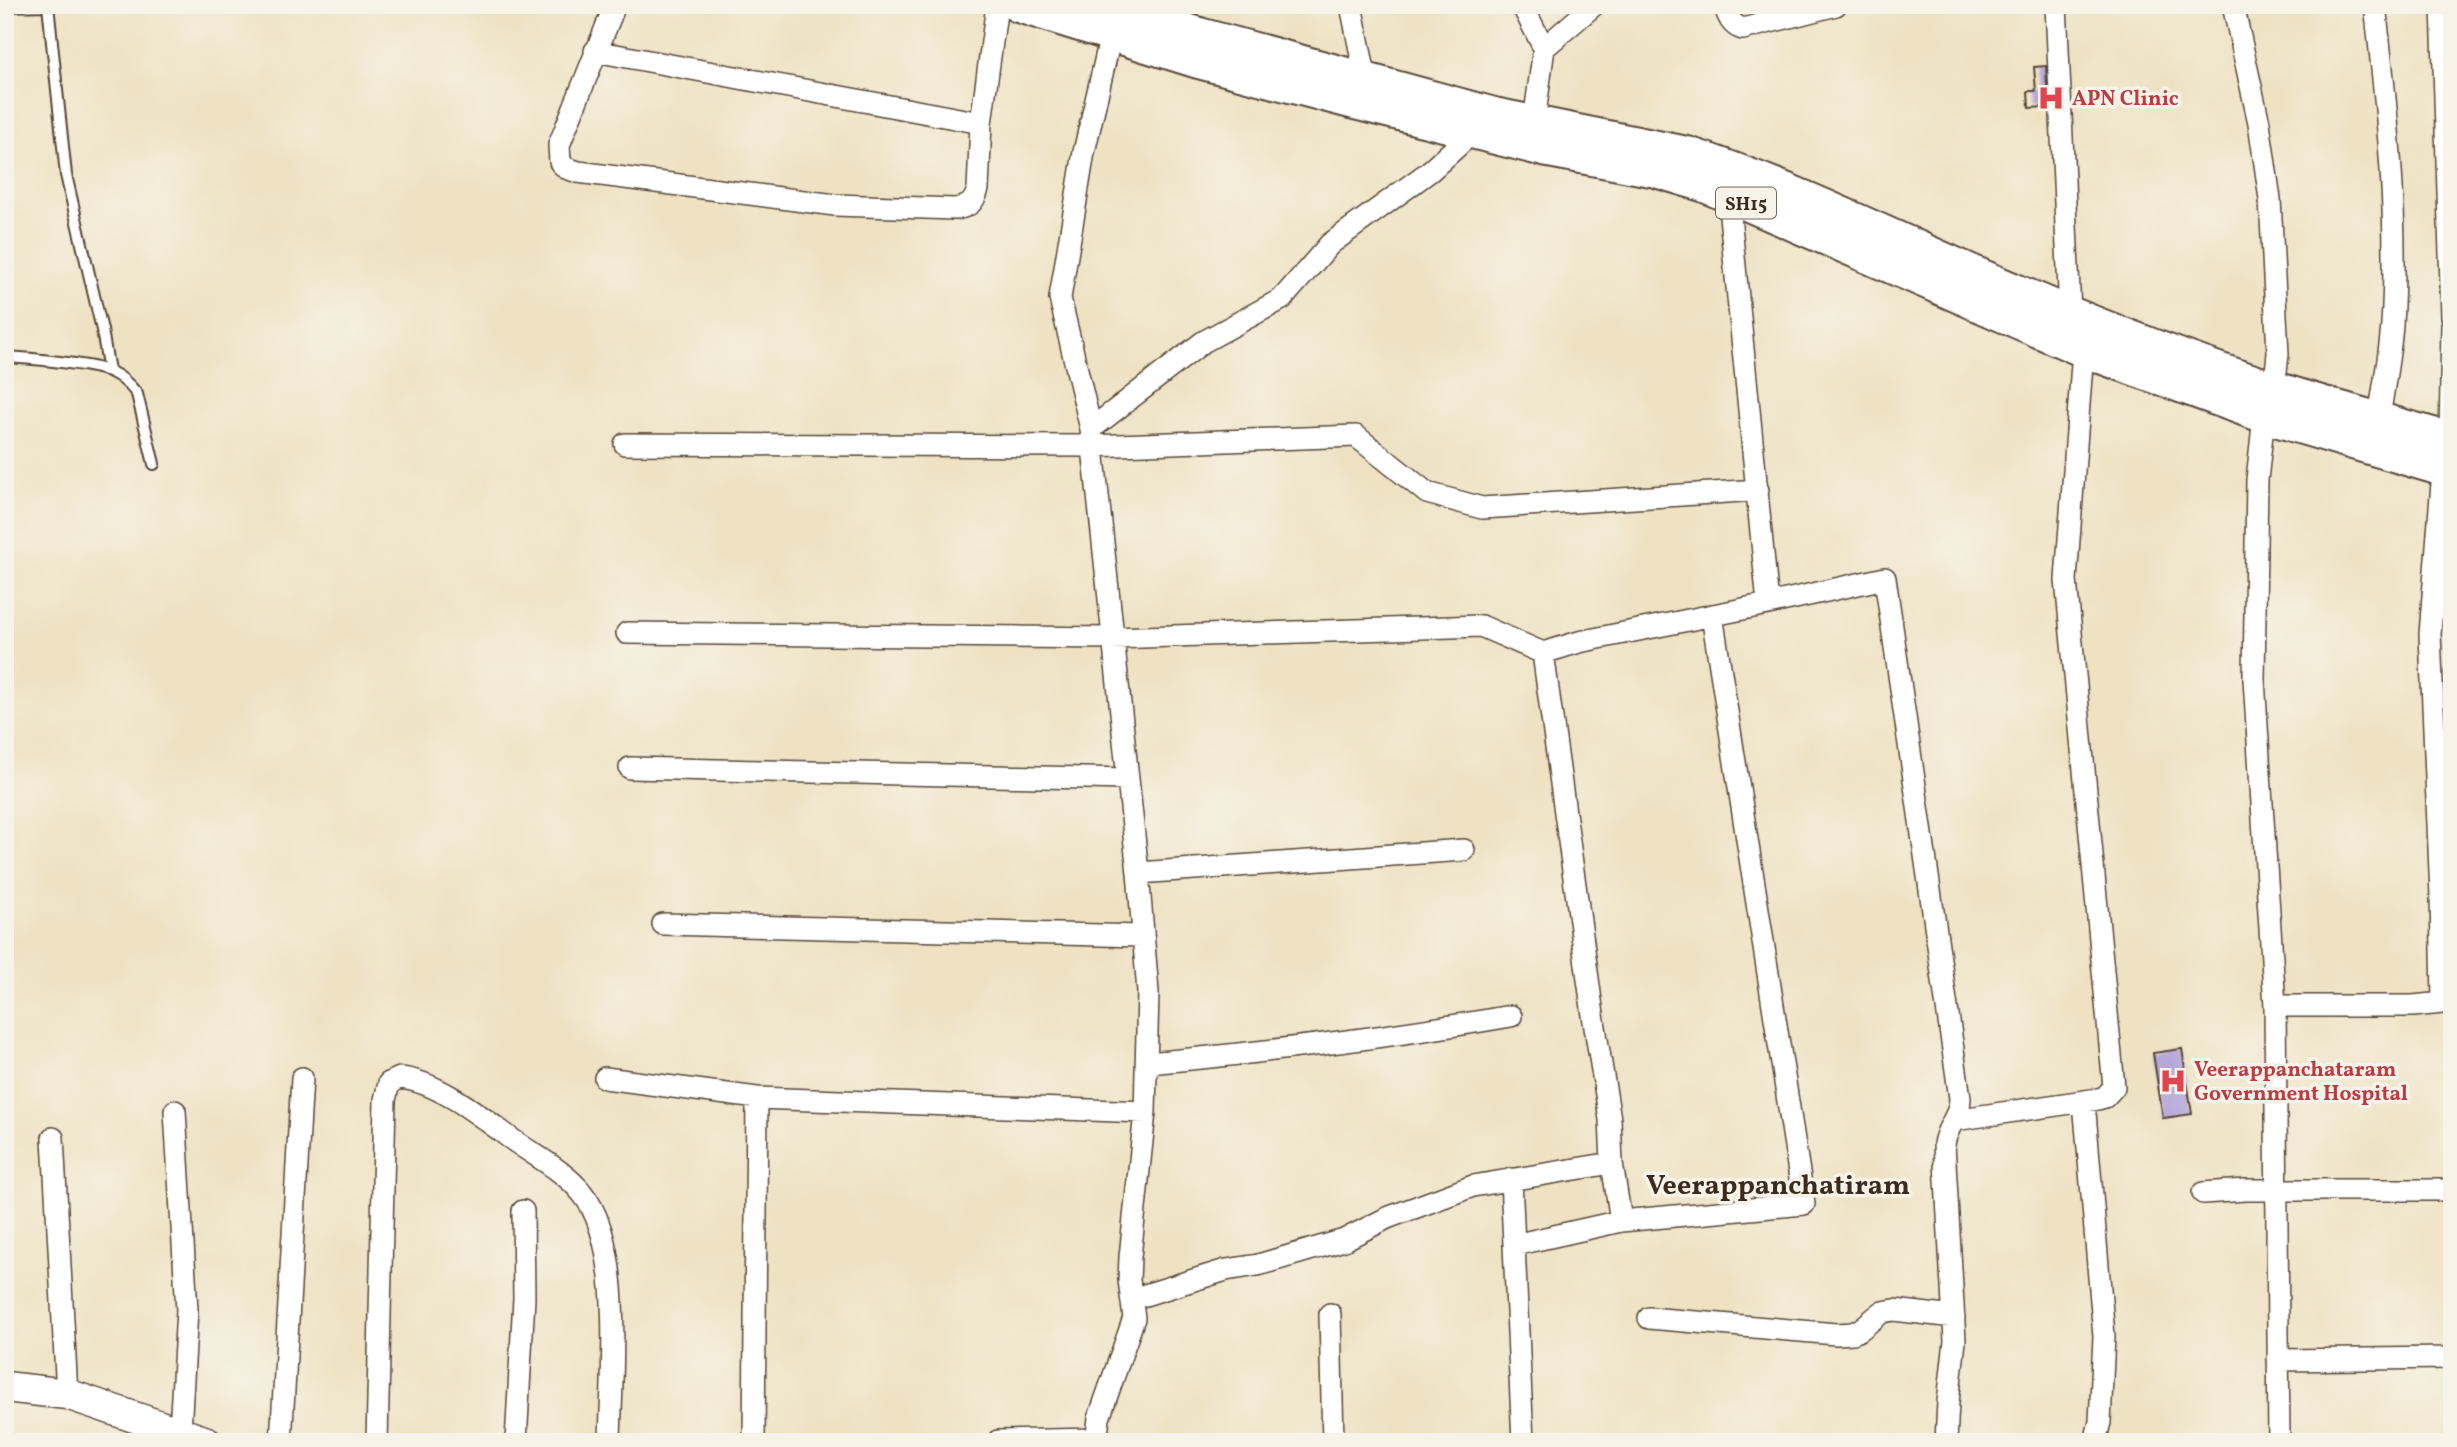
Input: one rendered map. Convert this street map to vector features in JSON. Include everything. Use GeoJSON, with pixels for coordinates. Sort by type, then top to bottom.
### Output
{"type":"FeatureCollection","features":[{"type":"Feature","properties":{"kind":"main road","name":"SH15"},"geometry":{"type":"LineString","coordinates":[[1017,5],[1201,35],[1496,115],[1689,154],[1774,185],[2269,402],[2379,419],[2449,455]]}},
{"type":"Feature","properties":{"kind":"main road","name":"SH15"},"geometry":{"type":"LineString","coordinates":[[1108,20],[1222,67],[1473,132],[1654,170],[1704,185],[2083,350],[2449,455]]}},
{"type":"Feature","properties":{"kind":"street"},"geometry":{"type":"LineString","coordinates":[[615,5],[559,145],[559,162],[566,168],[578,172],[835,205],[955,209],[970,205],[978,189],[981,123],[998,5]]}},
{"type":"Feature","properties":{"kind":"street"},"geometry":{"type":"LineString","coordinates":[[1351,5],[1366,80]]}},
{"type":"Feature","properties":{"kind":"street"},"geometry":{"type":"LineString","coordinates":[[1522,5],[1544,48],[1534,122]]}},
{"type":"Feature","properties":{"kind":"street"},"geometry":{"type":"LineString","coordinates":[[1544,48],[1594,5]]}},
{"type":"Feature","properties":{"kind":"street"},"geometry":{"type":"LineString","coordinates":[[1724,5],[1731,21],[1736,27],[1743,29],[1836,5]]}},
{"type":"Feature","properties":{"kind":"street"},"geometry":{"type":"LineString","coordinates":[[2056,5],[2070,313]]}},
{"type":"Feature","properties":{"kind":"street"},"geometry":{"type":"LineString","coordinates":[[2233,5],[2259,123],[2270,198],[2278,354],[2257,480],[2254,679],[2275,1006],[2279,1442]]}},
{"type":"Feature","properties":{"kind":"street"},"geometry":{"type":"LineString","coordinates":[[2375,5],[2388,126],[2393,220],[2392,325],[2379,419]]}},
{"type":"Feature","properties":{"kind":"street"},"geometry":{"type":"LineString","coordinates":[[2442,5],[2452,316]]}},
{"type":"Feature","properties":{"kind":"street"},"geometry":{"type":"LineString","coordinates":[[998,1441],[1096,1441],[1100,1418],[1134,1318],[1130,1256],[1146,1112],[1148,992],[1138,873],[1091,438],[1060,298],[1108,20]]}},
{"type":"Feature","properties":{"kind":"street"},"geometry":{"type":"LineString","coordinates":[[595,51],[981,123]]}},
{"type":"Feature","properties":{"kind":"street"},"geometry":{"type":"LineString","coordinates":[[1091,438],[1203,342],[1282,299],[1330,243],[1430,171],[1473,132]]}},
{"type":"Feature","properties":{"kind":"street"},"geometry":{"type":"LineString","coordinates":[[1728,195],[1768,604]]}},
{"type":"Feature","properties":{"kind":"street"},"geometry":{"type":"LineString","coordinates":[[2275,1006],[2413,1006],[2447,1002],[2430,634],[2449,455],[2452,325]]}},
{"type":"Feature","properties":{"kind":"street"},"geometry":{"type":"LineString","coordinates":[[1954,1121],[2105,1097],[2114,1087],[2066,580],[2083,350]]}},
{"type":"Feature","properties":{"kind":"street"},"geometry":{"type":"LineString","coordinates":[[625,444],[1356,436],[1427,493],[1482,508],[1758,490]]}},
{"type":"Feature","properties":{"kind":"street"},"geometry":{"type":"LineString","coordinates":[[626,633],[1112,638],[1481,626],[1543,653],[1579,642],[1885,578],[1960,1098],[1960,1108],[1954,1121],[1946,1128],[1944,1144],[1955,1341],[1946,1442]]}},
{"type":"Feature","properties":{"kind":"street"},"geometry":{"type":"LineString","coordinates":[[1514,1245],[1621,1221],[1804,1204],[1712,615]]}},
{"type":"Feature","properties":{"kind":"street"},"geometry":{"type":"LineString","coordinates":[[1543,653],[1610,1119],[1612,1163],[1621,1221]]}},
{"type":"Feature","properties":{"kind":"street"},"geometry":{"type":"LineString","coordinates":[[630,768],[1128,779]]}},
{"type":"Feature","properties":{"kind":"street"},"geometry":{"type":"LineString","coordinates":[[1138,873],[1464,850]]}},
{"type":"Feature","properties":{"kind":"street"},"geometry":{"type":"LineString","coordinates":[[663,924],[1142,936]]}},
{"type":"Feature","properties":{"kind":"street"},"geometry":{"type":"LineString","coordinates":[[1148,1063],[1291,1050],[1511,1016]]}},
{"type":"Feature","properties":{"kind":"street"},"geometry":{"type":"LineString","coordinates":[[281,1442],[302,1077]]}},
{"type":"Feature","properties":{"kind":"street"},"geometry":{"type":"LineString","coordinates":[[377,1442],[385,1100],[389,1083],[400,1077],[417,1082],[468,1107],[567,1177],[590,1202],[604,1246],[613,1297],[610,1442]]}},
{"type":"Feature","properties":{"kind":"street"},"geometry":{"type":"LineString","coordinates":[[605,1078],[757,1098],[1146,1112]]}},
{"type":"Feature","properties":{"kind":"street"},"geometry":{"type":"LineString","coordinates":[[754,1442],[757,1098]]}},
{"type":"Feature","properties":{"kind":"street"},"geometry":{"type":"LineString","coordinates":[[2084,1101],[2105,1336],[2100,1422],[2095,1442]]}},
{"type":"Feature","properties":{"kind":"street"},"geometry":{"type":"LineString","coordinates":[[175,1111],[187,1310],[180,1431]]}},
{"type":"Feature","properties":{"kind":"street"},"geometry":{"type":"LineString","coordinates":[[53,1138],[67,1394]]}},
{"type":"Feature","properties":{"kind":"street"},"geometry":{"type":"LineString","coordinates":[[1132,1299],[1226,1270],[1258,1265],[1344,1240],[1387,1218],[1473,1185],[1612,1163]]}},
{"type":"Feature","properties":{"kind":"street"},"geometry":{"type":"LineString","coordinates":[[1511,1179],[1523,1442]]}},
{"type":"Feature","properties":{"kind":"street"},"geometry":{"type":"LineString","coordinates":[[2203,1193],[2452,1190]]}},
{"type":"Feature","properties":{"kind":"street"},"geometry":{"type":"LineString","coordinates":[[516,1442],[524,1298],[523,1211]]}},
{"type":"Feature","properties":{"kind":"street"},"geometry":{"type":"LineString","coordinates":[[1649,1318],[1836,1334],[1853,1333],[1882,1312],[1894,1310],[1954,1317]]}},
{"type":"Feature","properties":{"kind":"street"},"geometry":{"type":"LineString","coordinates":[[1330,1314],[1333,1442]]}},
{"type":"Feature","properties":{"kind":"street"},"geometry":{"type":"LineString","coordinates":[[2278,1360],[2452,1358]]}},
{"type":"Feature","properties":{"kind":"street"},"geometry":{"type":"LineString","coordinates":[[5,1387],[67,1394],[207,1442]]}},
{"type":"Feature","properties":{"kind":"lane"},"geometry":{"type":"LineString","coordinates":[[5,6],[48,5],[66,175],[102,330],[108,371]]}},
{"type":"Feature","properties":{"kind":"lane"},"geometry":{"type":"LineString","coordinates":[[5,357],[108,371],[130,385],[136,394],[154,464]]}},
{"type":"Feature","properties":{"kind":"building"},"geometry":{"type":"Polygon","coordinates":[[[2046,66],[2048,107],[2029,108],[2028,91],[2036,91],[2034,67],[2046,66]]]}},
{"type":"Feature","properties":{"kind":"building"},"geometry":{"type":"Polygon","coordinates":[[[2182,1049],[2192,1114],[2163,1118],[2153,1053],[2182,1049]]]}},
{"type":"Feature","properties":{"kind":"place","name":"APN Clinic"},"geometry":{"type":"Point","coordinates":[2051,98]}},
{"type":"Feature","properties":{"kind":"place","name":"Veerappanchataram Government Hospital"},"geometry":{"type":"Point","coordinates":[2173,1081]}},
{"type":"Feature","properties":{"kind":"district","name":"Veerappanchatiram"},"geometry":{"type":"Point","coordinates":[1778,1184]}}]}
